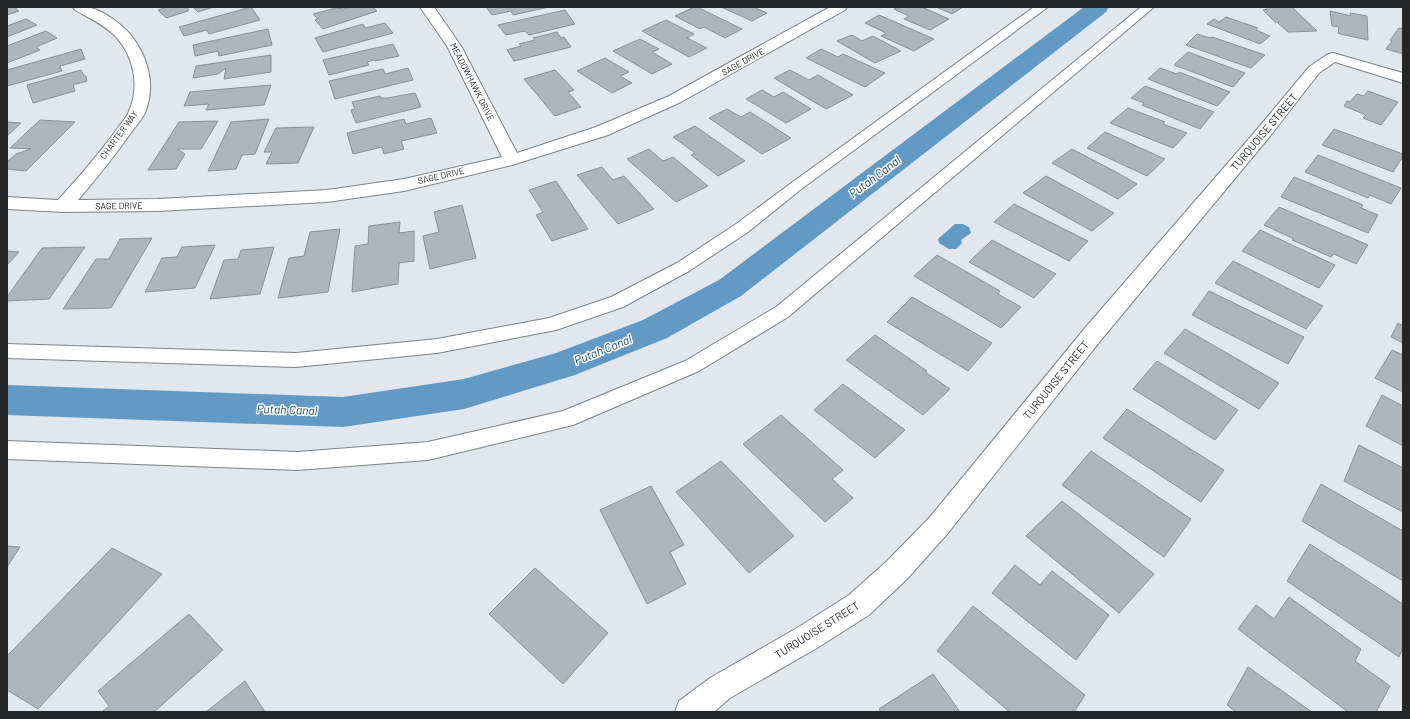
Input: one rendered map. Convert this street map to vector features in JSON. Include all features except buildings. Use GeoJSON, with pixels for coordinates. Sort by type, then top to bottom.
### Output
{"type":"FeatureCollection","features":[{"type":"Feature","properties":{"kind":"street","name":"CHARTER WAY"},"geometry":{"type":"LineString","coordinates":[[64,206],[120,137],[131,121],[138,110],[143,89],[141,71],[131,45],[122,34],[110,24],[80,7]]}},
{"type":"Feature","properties":{"kind":"street","name":"MEADOWHAWK DRIVE"},"geometry":{"type":"LineString","coordinates":[[427,7],[454,46],[512,160]]}},
{"type":"Feature","properties":{"kind":"street","name":"SAGE DRIVE"},"geometry":{"type":"LineString","coordinates":[[7,203],[64,206],[158,205],[327,196],[404,185],[512,160],[602,131],[675,99],[840,7]]}},
{"type":"Feature","properties":{"kind":"street","name":"TURQUOISE STREET"},"geometry":{"type":"LineString","coordinates":[[690,712],[720,688],[807,638],[859,605],[897,570],[939,525],[1093,334],[1265,131],[1314,70],[1333,57],[1403,78]]}},
{"type":"Feature","properties":{"kind":"lane"},"geometry":{"type":"LineString","coordinates":[[7,351],[296,360],[437,346],[550,325],[617,302],[683,266],[742,228],[795,187],[1042,7]]}},
{"type":"Feature","properties":{"kind":"lane"},"geometry":{"type":"LineString","coordinates":[[7,450],[297,461],[428,451],[566,419],[692,366],[782,312],[1148,7]]}},
{"type":"Feature","properties":{"kind":"water"},"geometry":{"type":"Polygon","coordinates":[[[955,224],[963,224],[969,227],[971,233],[961,240],[962,243],[956,249],[949,249],[939,243],[938,239],[955,224]]]}},
{"type":"Feature","properties":{"kind":"waterway","name":"Putah Canal"},"geometry":{"type":"LineString","coordinates":[[7,400],[343,412],[464,394],[563,365],[655,329],[730,288],[1098,7]]}}]}
